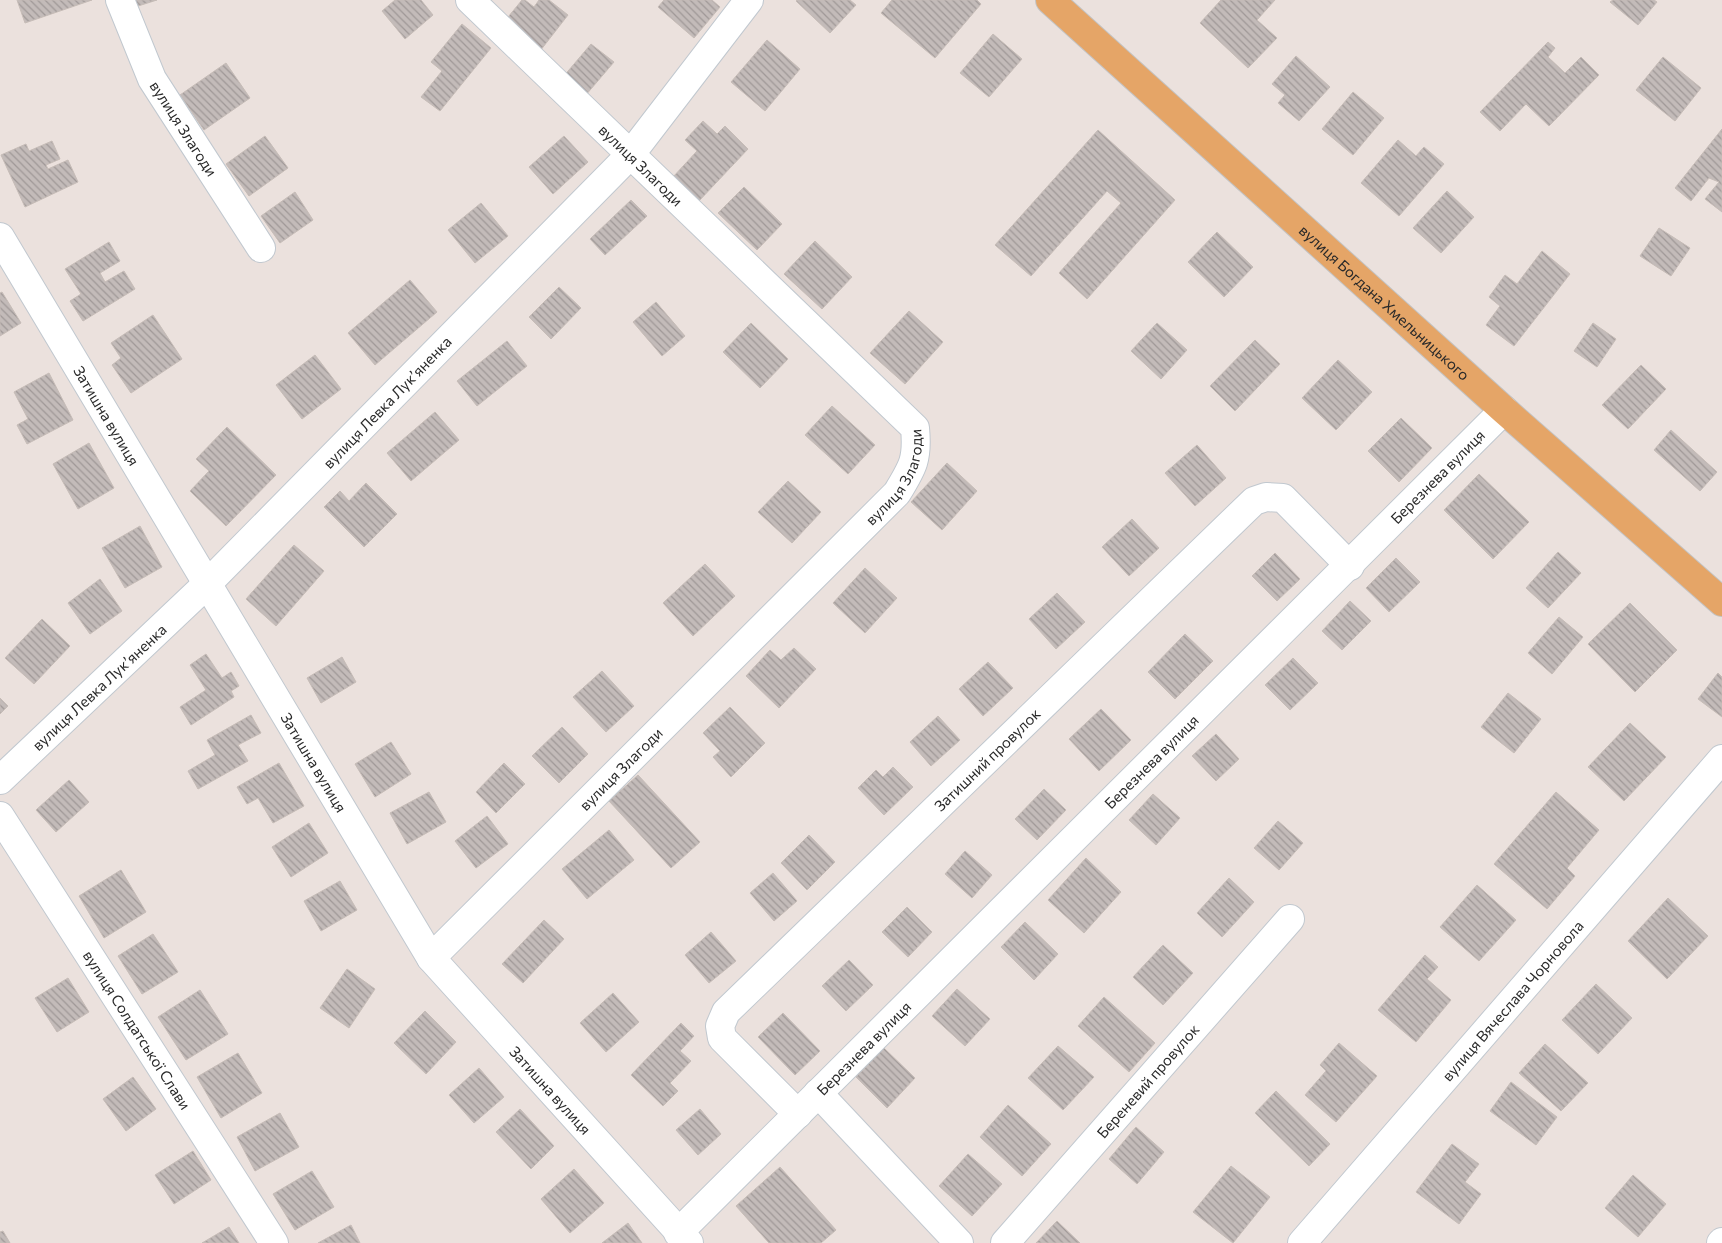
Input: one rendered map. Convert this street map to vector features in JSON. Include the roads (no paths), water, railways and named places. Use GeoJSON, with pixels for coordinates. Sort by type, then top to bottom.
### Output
{"type":"FeatureCollection","features":[{"type":"Feature","properties":{"kind":"main road","name":"вулиця Богдана Хмельницького"},"geometry":{"type":"LineString","coordinates":[[1050,0],[1504,410],[1722,602]]}},
{"type":"Feature","properties":{"kind":"street","name":"вулиця Злагоди"},"geometry":{"type":"LineString","coordinates":[[120,0],[152,79],[261,248]]}},
{"type":"Feature","properties":{"kind":"street","name":"вулиця Злагоди"},"geometry":{"type":"LineString","coordinates":[[431,958],[897,493],[910,472],[917,452],[915,428],[470,0]]}},
{"type":"Feature","properties":{"kind":"street","name":"вулиця Левка Лукʼяненка"},"geometry":{"type":"LineString","coordinates":[[0,780],[206,586],[630,155],[749,0]]}},
{"type":"Feature","properties":{"kind":"street","name":"Затишна вулиця"},"geometry":{"type":"LineString","coordinates":[[0,237],[206,586],[431,958],[683,1238]]}},
{"type":"Feature","properties":{"kind":"street","name":"Березнева вулиця"},"geometry":{"type":"LineString","coordinates":[[683,1238],[818,1093],[1350,566],[1504,410]]}},
{"type":"Feature","properties":{"kind":"street","name":"Затишний провулок"},"geometry":{"type":"LineString","coordinates":[[798,1114],[722,1038],[720,1026],[726,1012],[1254,502],[1266,497],[1283,498],[1350,566]]}},
{"type":"Feature","properties":{"kind":"street","name":"вулиця Вячеслава Чорновола"},"geometry":{"type":"LineString","coordinates":[[1302,1243],[1722,759]]}},
{"type":"Feature","properties":{"kind":"street","name":"вулиця Солдатської Слави"},"geometry":{"type":"LineString","coordinates":[[0,816],[274,1243]]}},
{"type":"Feature","properties":{"kind":"street","name":"Береневий провулок"},"geometry":{"type":"LineString","coordinates":[[1005,1243],[1290,919]]}},
{"type":"Feature","properties":{"kind":"street"},"geometry":{"type":"LineString","coordinates":[[818,1093],[959,1243]]}}]}
